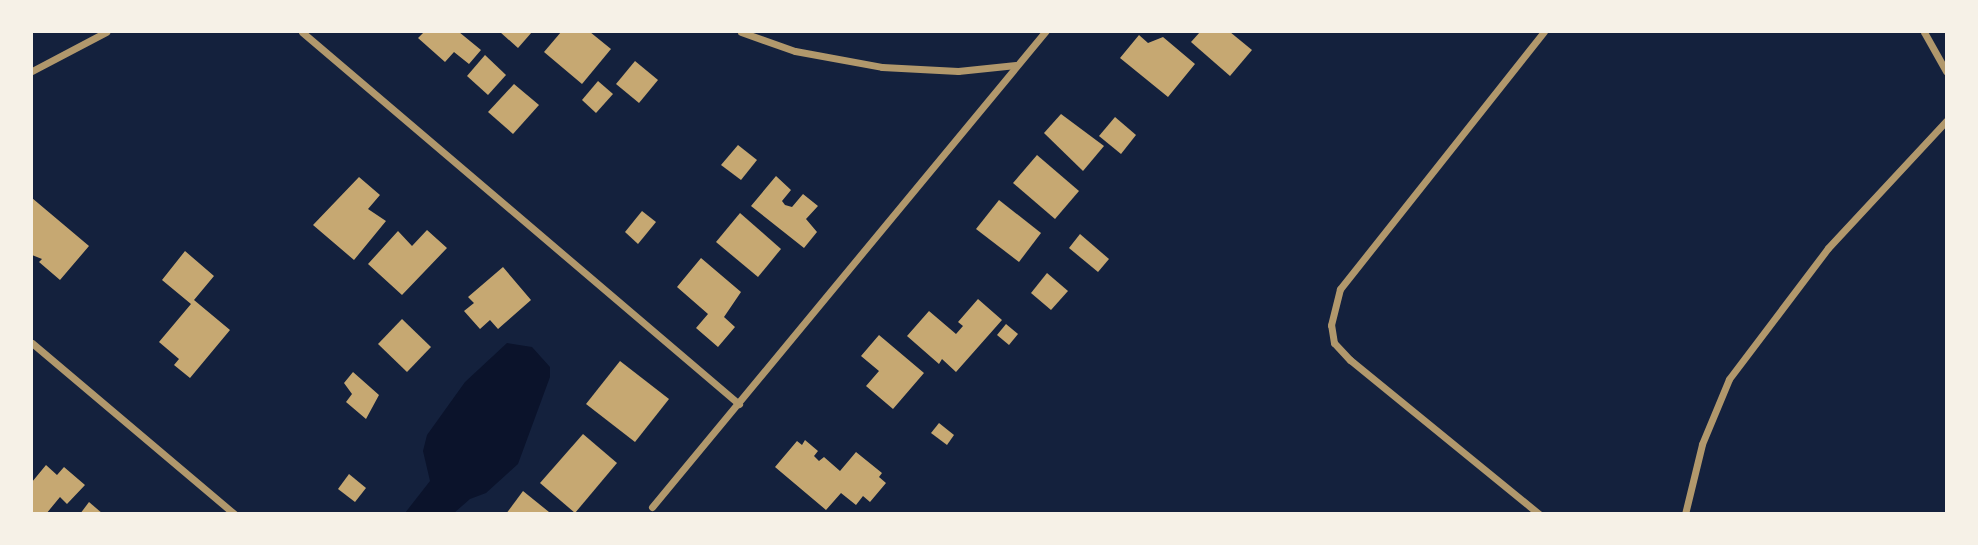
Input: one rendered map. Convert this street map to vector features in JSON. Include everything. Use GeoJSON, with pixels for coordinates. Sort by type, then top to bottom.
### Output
{"type":"FeatureCollection","features":[{"type":"Feature","properties":{"kind":"street"},"geometry":{"type":"LineString","coordinates":[[32,71],[106,32]]}},
{"type":"Feature","properties":{"kind":"street"},"geometry":{"type":"LineString","coordinates":[[302,32],[739,404]]}},
{"type":"Feature","properties":{"kind":"street"},"geometry":{"type":"LineString","coordinates":[[741,32],[795,51],[882,67],[958,71],[1016,65]]}},
{"type":"Feature","properties":{"kind":"street"},"geometry":{"type":"LineString","coordinates":[[652,507],[1045,32]]}},
{"type":"Feature","properties":{"kind":"street"},"geometry":{"type":"LineString","coordinates":[[1539,513],[1350,360],[1334,343],[1331,325],[1340,289],[1544,32]]}},
{"type":"Feature","properties":{"kind":"street"},"geometry":{"type":"LineString","coordinates":[[1924,32],[1947,71]]}},
{"type":"Feature","properties":{"kind":"street"},"geometry":{"type":"LineString","coordinates":[[1685,513],[1702,444],[1729,379],[1828,248],[1947,121]]}},
{"type":"Feature","properties":{"kind":"street"},"geometry":{"type":"LineString","coordinates":[[32,342],[234,513]]}},
{"type":"Feature","properties":{"kind":"water"},"geometry":{"type":"Polygon","coordinates":[[[507,343],[532,347],[550,367],[550,377],[518,464],[486,493],[470,499],[454,513],[405,513],[430,481],[423,451],[427,435],[465,382],[507,343]]]}},
{"type":"Feature","properties":{"kind":"building"},"geometry":{"type":"Polygon","coordinates":[[[424,32],[459,32],[481,50],[469,64],[454,52],[445,62],[418,38],[424,32]]]}},
{"type":"Feature","properties":{"kind":"building"},"geometry":{"type":"Polygon","coordinates":[[[500,32],[532,32],[518,48],[500,32]]]}},
{"type":"Feature","properties":{"kind":"building"},"geometry":{"type":"Polygon","coordinates":[[[561,32],[590,32],[611,49],[582,84],[544,52],[561,32]]]}},
{"type":"Feature","properties":{"kind":"building"},"geometry":{"type":"Polygon","coordinates":[[[1200,32],[1230,32],[1252,50],[1230,76],[1191,42],[1200,32]]]}},
{"type":"Feature","properties":{"kind":"building"},"geometry":{"type":"Polygon","coordinates":[[[1139,35],[1148,43],[1163,37],[1195,64],[1168,97],[1120,58],[1139,35]]]}},
{"type":"Feature","properties":{"kind":"building"},"geometry":{"type":"Polygon","coordinates":[[[485,55],[506,75],[488,95],[467,76],[485,55]]]}},
{"type":"Feature","properties":{"kind":"building"},"geometry":{"type":"Polygon","coordinates":[[[635,61],[658,80],[639,103],[616,84],[635,61]]]}},
{"type":"Feature","properties":{"kind":"building"},"geometry":{"type":"Polygon","coordinates":[[[598,81],[613,94],[596,113],[582,100],[598,81]]]}},
{"type":"Feature","properties":{"kind":"building"},"geometry":{"type":"Polygon","coordinates":[[[514,84],[539,105],[513,134],[488,112],[514,84]]]}},
{"type":"Feature","properties":{"kind":"building"},"geometry":{"type":"Polygon","coordinates":[[[1061,114],[1104,146],[1083,171],[1044,133],[1061,114]]]}},
{"type":"Feature","properties":{"kind":"building"},"geometry":{"type":"Polygon","coordinates":[[[1115,117],[1136,135],[1121,154],[1099,136],[1115,117]]]}},
{"type":"Feature","properties":{"kind":"building"},"geometry":{"type":"Polygon","coordinates":[[[738,145],[757,160],[741,180],[721,165],[738,145]]]}},
{"type":"Feature","properties":{"kind":"building"},"geometry":{"type":"Polygon","coordinates":[[[1037,155],[1079,191],[1055,219],[1013,183],[1037,155]]]}},
{"type":"Feature","properties":{"kind":"building"},"geometry":{"type":"Polygon","coordinates":[[[776,176],[791,190],[782,201],[785,205],[792,207],[803,194],[818,206],[806,219],[817,232],[804,248],[751,206],[776,176]]]}},
{"type":"Feature","properties":{"kind":"building"},"geometry":{"type":"Polygon","coordinates":[[[359,177],[380,195],[368,209],[386,221],[354,260],[313,225],[359,177]]]}},
{"type":"Feature","properties":{"kind":"building"},"geometry":{"type":"Polygon","coordinates":[[[32,198],[89,246],[60,280],[39,262],[42,259],[32,255],[32,198]]]}},
{"type":"Feature","properties":{"kind":"building"},"geometry":{"type":"Polygon","coordinates":[[[999,200],[1041,233],[1019,262],[976,229],[999,200]]]}},
{"type":"Feature","properties":{"kind":"building"},"geometry":{"type":"Polygon","coordinates":[[[642,211],[656,222],[638,244],[625,232],[642,211]]]}},
{"type":"Feature","properties":{"kind":"building"},"geometry":{"type":"Polygon","coordinates":[[[740,213],[781,249],[758,277],[716,242],[740,213]]]}},
{"type":"Feature","properties":{"kind":"building"},"geometry":{"type":"Polygon","coordinates":[[[427,230],[447,248],[402,295],[368,264],[398,231],[412,246],[427,230]]]}},
{"type":"Feature","properties":{"kind":"building"},"geometry":{"type":"Polygon","coordinates":[[[1080,234],[1109,259],[1098,272],[1069,248],[1080,234]]]}},
{"type":"Feature","properties":{"kind":"building"},"geometry":{"type":"Polygon","coordinates":[[[185,251],[214,276],[194,300],[230,330],[190,378],[174,365],[179,359],[159,342],[191,304],[162,280],[185,251]]]}},
{"type":"Feature","properties":{"kind":"building"},"geometry":{"type":"Polygon","coordinates":[[[701,258],[741,292],[724,317],[735,327],[718,347],[696,328],[708,314],[677,287],[701,258]]]}},
{"type":"Feature","properties":{"kind":"building"},"geometry":{"type":"Polygon","coordinates":[[[503,267],[531,300],[498,329],[490,320],[480,329],[464,311],[474,303],[468,297],[503,267]]]}},
{"type":"Feature","properties":{"kind":"building"},"geometry":{"type":"Polygon","coordinates":[[[1047,273],[1068,291],[1051,310],[1031,293],[1047,273]]]}},
{"type":"Feature","properties":{"kind":"building"},"geometry":{"type":"Polygon","coordinates":[[[978,299],[1002,320],[956,372],[942,359],[939,364],[907,336],[929,311],[956,334],[963,326],[958,322],[978,299]]]}},
{"type":"Feature","properties":{"kind":"building"},"geometry":{"type":"Polygon","coordinates":[[[402,319],[431,347],[407,372],[378,344],[402,319]]]}},
{"type":"Feature","properties":{"kind":"building"},"geometry":{"type":"Polygon","coordinates":[[[1006,324],[1018,334],[1009,345],[997,335],[1006,324]]]}},
{"type":"Feature","properties":{"kind":"building"},"geometry":{"type":"Polygon","coordinates":[[[879,335],[924,373],[893,409],[866,386],[879,371],[861,356],[879,335]]]}},
{"type":"Feature","properties":{"kind":"building"},"geometry":{"type":"Polygon","coordinates":[[[620,361],[669,399],[635,442],[586,404],[620,361]]]}},
{"type":"Feature","properties":{"kind":"building"},"geometry":{"type":"Polygon","coordinates":[[[353,372],[379,395],[366,419],[346,402],[352,394],[344,383],[353,372]]]}},
{"type":"Feature","properties":{"kind":"building"},"geometry":{"type":"Polygon","coordinates":[[[939,423],[954,435],[947,445],[931,433],[939,423]]]}},
{"type":"Feature","properties":{"kind":"building"},"geometry":{"type":"Polygon","coordinates":[[[583,434],[617,463],[575,513],[540,483],[583,434]]]}},
{"type":"Feature","properties":{"kind":"building"},"geometry":{"type":"Polygon","coordinates":[[[805,440],[818,451],[814,456],[819,461],[824,457],[840,471],[856,452],[882,473],[879,477],[886,483],[870,502],[863,496],[856,505],[841,493],[826,510],[775,467],[797,441],[802,445],[805,440]]]}},
{"type":"Feature","properties":{"kind":"building"},"geometry":{"type":"Polygon","coordinates":[[[46,465],[57,475],[64,467],[85,485],[67,504],[60,497],[46,514],[32,514],[32,482],[46,465]]]}},
{"type":"Feature","properties":{"kind":"building"},"geometry":{"type":"Polygon","coordinates":[[[349,474],[366,488],[355,502],[338,489],[349,474]]]}},
{"type":"Feature","properties":{"kind":"building"},"geometry":{"type":"Polygon","coordinates":[[[523,491],[549,512],[548,514],[506,514],[523,491]]]}},
{"type":"Feature","properties":{"kind":"building"},"geometry":{"type":"Polygon","coordinates":[[[89,502],[103,514],[80,514],[89,502]]]}}]}
